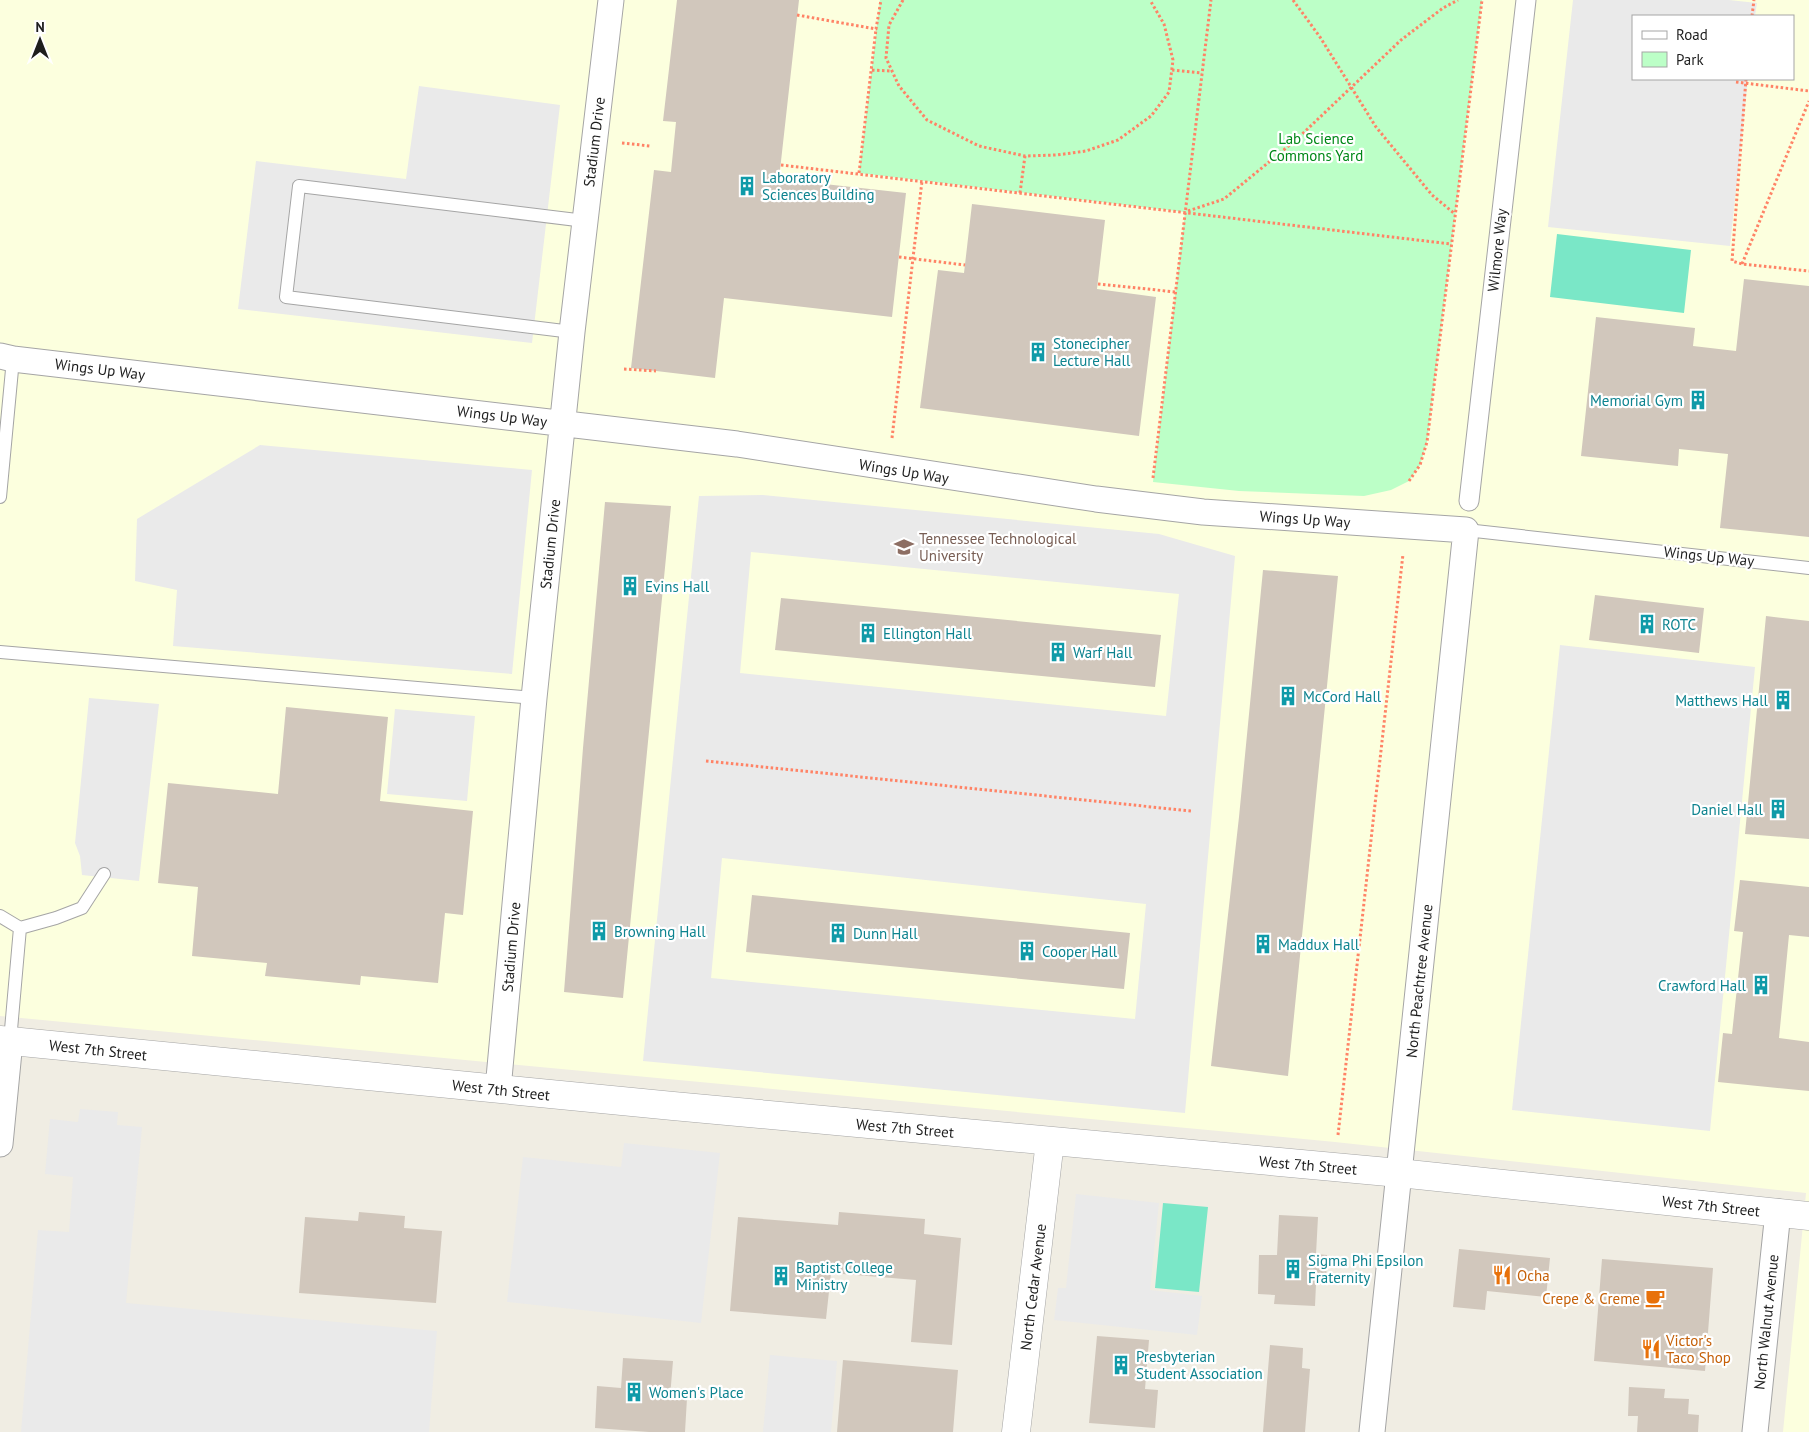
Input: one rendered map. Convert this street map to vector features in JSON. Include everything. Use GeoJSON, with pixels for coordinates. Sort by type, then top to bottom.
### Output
{"type":"FeatureCollection","features":[{"type":"Feature","properties":{"kind":"street","name":"Stadium Drive"},"geometry":{"type":"LineString","coordinates":[[498,1089],[534,698],[572,332],[611,0]]}},
{"type":"Feature","properties":{"kind":"street","name":"Wilmore Way"},"geometry":{"type":"LineString","coordinates":[[1469,501],[1526,0]]}},
{"type":"Feature","properties":{"kind":"street","name":"Wings Up Way"},"geometry":{"type":"LineString","coordinates":[[7,357],[737,444],[1086,498],[1203,512],[1466,530]]}},
{"type":"Feature","properties":{"kind":"street","name":"North Peachtree Avenue"},"geometry":{"type":"LineString","coordinates":[[1372,1432],[1466,530]]}},
{"type":"Feature","properties":{"kind":"street","name":"West 7th Street"},"geometry":{"type":"LineString","coordinates":[[5,1041],[1399,1173],[1809,1216]]}},
{"type":"Feature","properties":{"kind":"street"},"geometry":{"type":"LineString","coordinates":[[0,1144],[5,1041]]}},
{"type":"Feature","properties":{"kind":"street","name":"North Cedar Avenue"},"geometry":{"type":"LineString","coordinates":[[1016,1432],[1050,1141]]}},
{"type":"Feature","properties":{"kind":"street","name":"North Walnut Avenue"},"geometry":{"type":"LineString","coordinates":[[1754,1432],[1778,1212]]}},
{"type":"Feature","properties":{"kind":"lane"},"geometry":{"type":"LineString","coordinates":[[572,332],[286,297],[299,186],[585,221]]}},
{"type":"Feature","properties":{"kind":"lane"},"geometry":{"type":"LineString","coordinates":[[0,497],[7,357]]}},
{"type":"Feature","properties":{"kind":"lane","name":"Wings Up Way"},"geometry":{"type":"LineString","coordinates":[[1466,530],[1809,568]]}},
{"type":"Feature","properties":{"kind":"lane"},"geometry":{"type":"LineString","coordinates":[[0,652],[534,698]]}},
{"type":"Feature","properties":{"kind":"lane"},"geometry":{"type":"LineString","coordinates":[[0,916],[20,928],[56,918],[82,908],[104,874]]}},
{"type":"Feature","properties":{"kind":"lane"},"geometry":{"type":"LineString","coordinates":[[5,1041],[20,928]]}},
{"type":"Feature","properties":{"kind":"path"},"geometry":{"type":"LineString","coordinates":[[859,173],[881,0]]}},
{"type":"Feature","properties":{"kind":"path"},"geometry":{"type":"LineString","coordinates":[[903,0],[889,25],[886,58],[899,86],[927,120],[979,146],[1024,156],[1057,155],[1086,151],[1118,140],[1151,116],[1169,92],[1173,60],[1164,24],[1150,0]]}},
{"type":"Feature","properties":{"kind":"path"},"geometry":{"type":"LineString","coordinates":[[1153,482],[1211,0]]}},
{"type":"Feature","properties":{"kind":"path"},"geometry":{"type":"LineString","coordinates":[[1293,0],[1320,37],[1376,127],[1432,195],[1455,214]]}},
{"type":"Feature","properties":{"kind":"path"},"geometry":{"type":"LineString","coordinates":[[1186,212],[1224,199],[1297,139],[1401,40],[1458,0]]}},
{"type":"Feature","properties":{"kind":"path"},"geometry":{"type":"LineString","coordinates":[[1409,481],[1420,465],[1427,442],[1482,0]]}},
{"type":"Feature","properties":{"kind":"path"},"geometry":{"type":"LineString","coordinates":[[1752,15],[1754,0]]}},
{"type":"Feature","properties":{"kind":"path"},"geometry":{"type":"LineString","coordinates":[[797,16],[876,29]]}},
{"type":"Feature","properties":{"kind":"path"},"geometry":{"type":"LineString","coordinates":[[872,70],[892,71]]}},
{"type":"Feature","properties":{"kind":"path"},"geometry":{"type":"LineString","coordinates":[[1172,70],[1202,73]]}},
{"type":"Feature","properties":{"kind":"path"},"geometry":{"type":"LineString","coordinates":[[1745,81],[1732,260],[1742,264],[1809,271]]}},
{"type":"Feature","properties":{"kind":"path"},"geometry":{"type":"LineString","coordinates":[[1736,82],[1745,81],[1809,91]]}},
{"type":"Feature","properties":{"kind":"path"},"geometry":{"type":"LineString","coordinates":[[1742,264],[1809,101]]}},
{"type":"Feature","properties":{"kind":"path"},"geometry":{"type":"LineString","coordinates":[[616,142],[650,146]]}},
{"type":"Feature","properties":{"kind":"path"},"geometry":{"type":"LineString","coordinates":[[1020,193],[1024,156]]}},
{"type":"Feature","properties":{"kind":"path"},"geometry":{"type":"LineString","coordinates":[[781,165],[1451,244]]}},
{"type":"Feature","properties":{"kind":"path"},"geometry":{"type":"LineString","coordinates":[[892,440],[922,181]]}},
{"type":"Feature","properties":{"kind":"path"},"geometry":{"type":"LineString","coordinates":[[899,257],[965,265]]}},
{"type":"Feature","properties":{"kind":"path"},"geometry":{"type":"LineString","coordinates":[[1098,284],[1176,292]]}},
{"type":"Feature","properties":{"kind":"path"},"geometry":{"type":"LineString","coordinates":[[624,369],[656,371]]}},
{"type":"Feature","properties":{"kind":"path"},"geometry":{"type":"LineString","coordinates":[[1338,1135],[1404,546]]}},
{"type":"Feature","properties":{"kind":"path"},"geometry":{"type":"LineString","coordinates":[[706,761],[1191,811]]}},
{"type":"Feature","properties":{"kind":"shaded area","name":"Tennessee Technological University"},"geometry":{"type":"Polygon","coordinates":[[[0,0],[1809,0],[1809,1432],[1783,1432],[1806,1193],[1335,1142],[0,1016],[0,0]]]}},
{"type":"Feature","properties":{"kind":"shaded area"},"geometry":{"type":"Polygon","coordinates":[[[1573,0],[1729,0],[1757,3],[1755,15],[1632,15],[1632,80],[1748,80],[1730,246],[1548,227],[1573,0]]]}},
{"type":"Feature","properties":{"kind":"shaded area"},"geometry":{"type":"Polygon","coordinates":[[[419,86],[560,105],[532,343],[238,309],[256,161],[406,179],[419,86]]]}},
{"type":"Feature","properties":{"kind":"shaded area"},"geometry":{"type":"Polygon","coordinates":[[[260,445],[532,470],[512,674],[173,646],[177,590],[135,581],[137,519],[260,445]]]}},
{"type":"Feature","properties":{"kind":"shaded area"},"geometry":{"type":"Polygon","coordinates":[[[763,495],[1159,534],[1235,556],[1185,1113],[643,1061],[699,496],[763,495]],[[751,552],[740,673],[1166,716],[1179,594],[751,552]],[[722,858],[711,978],[1135,1019],[1146,904],[722,858]]]}},
{"type":"Feature","properties":{"kind":"shaded area"},"geometry":{"type":"Polygon","coordinates":[[[1560,645],[1755,667],[1710,1131],[1512,1110],[1560,645]]]}},
{"type":"Feature","properties":{"kind":"shaded area"},"geometry":{"type":"Polygon","coordinates":[[[89,698],[159,704],[139,881],[82,875],[80,856],[75,843],[89,698]]]}},
{"type":"Feature","properties":{"kind":"shaded area"},"geometry":{"type":"Polygon","coordinates":[[[395,709],[475,716],[467,801],[387,794],[395,709]]]}},
{"type":"Feature","properties":{"kind":"shaded area"},"geometry":{"type":"Polygon","coordinates":[[[80,1109],[118,1112],[117,1125],[142,1127],[126,1303],[437,1331],[429,1432],[21,1432],[38,1230],[69,1232],[73,1177],[45,1174],[50,1119],[78,1122],[80,1109]]]}},
{"type":"Feature","properties":{"kind":"shaded area"},"geometry":{"type":"Polygon","coordinates":[[[624,1143],[720,1153],[701,1323],[507,1302],[523,1157],[621,1167],[624,1143]]]}},
{"type":"Feature","properties":{"kind":"shaded area"},"geometry":{"type":"Polygon","coordinates":[[[1076,1194],[1159,1203],[1150,1290],[1202,1296],[1197,1335],[1054,1320],[1058,1288],[1066,1288],[1076,1194]]]}},
{"type":"Feature","properties":{"kind":"shaded area"},"geometry":{"type":"Polygon","coordinates":[[[770,1355],[837,1361],[831,1432],[763,1432],[770,1355]]]}},
{"type":"Feature","properties":{"kind":"green space","name":"Lab Science Commons Yard"},"geometry":{"type":"Polygon","coordinates":[[[880,0],[1482,0],[1427,442],[1420,465],[1409,481],[1391,490],[1364,496],[1239,491],[1153,482],[1185,212],[859,173],[880,0]]]}},
{"type":"Feature","properties":{"kind":"green space"},"geometry":{"type":"Polygon","coordinates":[[[1557,234],[1691,250],[1684,313],[1550,297],[1557,234]]]}},
{"type":"Feature","properties":{"kind":"green space"},"geometry":{"type":"Polygon","coordinates":[[[1163,1203],[1208,1207],[1199,1292],[1155,1288],[1163,1203]]]}},
{"type":"Feature","properties":{"kind":"building","name":"Laboratory Sciences Building"},"geometry":{"type":"Polygon","coordinates":[[[677,0],[799,0],[779,179],[906,193],[892,317],[724,298],[715,378],[631,368],[654,170],[671,172],[676,122],[663,121],[677,0]]]}},
{"type":"Feature","properties":{"kind":"building","name":"Stonecipher Lecture Hall"},"geometry":{"type":"Polygon","coordinates":[[[972,204],[1105,220],[1097,289],[1156,297],[1139,436],[920,408],[938,270],[964,273],[972,204]]]}},
{"type":"Feature","properties":{"kind":"building","name":"Memorial Gym"},"geometry":{"type":"Polygon","coordinates":[[[1744,279],[1809,286],[1809,537],[1720,528],[1728,454],[1679,449],[1678,466],[1581,456],[1596,317],[1695,328],[1693,346],[1736,351],[1744,279]]]}},
{"type":"Feature","properties":{"kind":"building"},"geometry":{"type":"Polygon","coordinates":[[[605,502],[671,506],[623,998],[564,992],[605,502]]]}},
{"type":"Feature","properties":{"kind":"building"},"geometry":{"type":"Polygon","coordinates":[[[1263,570],[1338,576],[1288,1076],[1211,1066],[1239,817],[1263,570]]]}},
{"type":"Feature","properties":{"kind":"building","name":"ROTC"},"geometry":{"type":"Polygon","coordinates":[[[1595,595],[1704,608],[1699,653],[1589,640],[1595,595]]]}},
{"type":"Feature","properties":{"kind":"building"},"geometry":{"type":"Polygon","coordinates":[[[781,598],[1161,635],[1155,687],[775,650],[781,598]]]}},
{"type":"Feature","properties":{"kind":"building","name":"Matthews Hall"},"geometry":{"type":"Polygon","coordinates":[[[1766,616],[1809,621],[1809,839],[1745,834],[1766,616]]]}},
{"type":"Feature","properties":{"kind":"building"},"geometry":{"type":"Polygon","coordinates":[[[286,707],[388,717],[380,801],[473,811],[463,915],[445,913],[438,983],[361,976],[360,985],[265,976],[267,963],[192,956],[198,887],[158,883],[168,783],[278,794],[286,707]]]}},
{"type":"Feature","properties":{"kind":"building","name":"Crawford Hall"},"geometry":{"type":"Polygon","coordinates":[[[1740,880],[1809,887],[1809,937],[1789,935],[1779,1038],[1809,1042],[1809,1091],[1718,1082],[1723,1033],[1732,1034],[1743,932],[1734,931],[1740,880]]]}},
{"type":"Feature","properties":{"kind":"building"},"geometry":{"type":"Polygon","coordinates":[[[752,895],[1130,933],[1124,989],[746,952],[752,895]]]}},
{"type":"Feature","properties":{"kind":"building"},"geometry":{"type":"Polygon","coordinates":[[[359,1212],[405,1216],[404,1228],[442,1231],[436,1303],[299,1293],[305,1217],[358,1221],[359,1212]]]}},
{"type":"Feature","properties":{"kind":"building","name":"Baptist College Ministry"},"geometry":{"type":"Polygon","coordinates":[[[839,1212],[925,1219],[924,1234],[961,1238],[952,1345],[911,1342],[916,1280],[831,1273],[826,1319],[730,1311],[738,1217],[838,1225],[839,1212]]]}},
{"type":"Feature","properties":{"kind":"building","name":"Sigma Phi Epsilon Fraternity"},"geometry":{"type":"Polygon","coordinates":[[[1279,1215],[1318,1217],[1316,1254],[1327,1255],[1326,1284],[1316,1284],[1315,1306],[1274,1304],[1275,1295],[1258,1294],[1259,1255],[1277,1255],[1279,1215]]]}},
{"type":"Feature","properties":{"kind":"building","name":"Ocha"},"geometry":{"type":"Polygon","coordinates":[[[1459,1249],[1550,1258],[1546,1297],[1487,1291],[1485,1310],[1453,1307],[1459,1249]]]}},
{"type":"Feature","properties":{"kind":"building","name":"Crepe & Creme"},"geometry":{"type":"Polygon","coordinates":[[[1602,1259],[1713,1268],[1705,1371],[1594,1361],[1602,1259]]]}},
{"type":"Feature","properties":{"kind":"building","name":"Presbyterian Student Association"},"geometry":{"type":"Polygon","coordinates":[[[1097,1336],[1149,1340],[1145,1389],[1158,1390],[1155,1428],[1089,1423],[1097,1336]]]}},
{"type":"Feature","properties":{"kind":"building"},"geometry":{"type":"Polygon","coordinates":[[[1270,1345],[1303,1348],[1302,1368],[1310,1369],[1305,1432],[1263,1432],[1270,1345]]]}},
{"type":"Feature","properties":{"kind":"building","name":"Women's Place"},"geometry":{"type":"Polygon","coordinates":[[[623,1358],[673,1361],[670,1397],[687,1398],[685,1432],[649,1432],[595,1428],[597,1386],[621,1388],[623,1358]]]}},
{"type":"Feature","properties":{"kind":"building"},"geometry":{"type":"Polygon","coordinates":[[[843,1360],[958,1370],[953,1432],[837,1432],[843,1360]]]}},
{"type":"Feature","properties":{"kind":"building"},"geometry":{"type":"Polygon","coordinates":[[[1629,1387],[1665,1389],[1664,1398],[1689,1399],[1688,1414],[1699,1415],[1698,1432],[1637,1432],[1638,1416],[1628,1416],[1629,1387]]]}},
{"type":"Feature","properties":{"kind":"place","name":"Laboratory Sciences Building"},"geometry":{"type":"Point","coordinates":[747,186]}},
{"type":"Feature","properties":{"kind":"place","name":"Stonecipher Lecture Hall"},"geometry":{"type":"Point","coordinates":[1038,352]}},
{"type":"Feature","properties":{"kind":"place","name":"Memorial Gym"},"geometry":{"type":"Point","coordinates":[1698,400]}},
{"type":"Feature","properties":{"kind":"place","name":"Tennessee Technological University"},"geometry":{"type":"Point","coordinates":[904,547]}},
{"type":"Feature","properties":{"kind":"place","name":"Evins Hall"},"geometry":{"type":"Point","coordinates":[630,586]}},
{"type":"Feature","properties":{"kind":"place","name":"ROTC"},"geometry":{"type":"Point","coordinates":[1647,624]}},
{"type":"Feature","properties":{"kind":"place","name":"Ellington Hall"},"geometry":{"type":"Point","coordinates":[868,633]}},
{"type":"Feature","properties":{"kind":"place","name":"Warf Hall"},"geometry":{"type":"Point","coordinates":[1058,652]}},
{"type":"Feature","properties":{"kind":"place","name":"McCord Hall"},"geometry":{"type":"Point","coordinates":[1288,696]}},
{"type":"Feature","properties":{"kind":"place","name":"Matthews Hall"},"geometry":{"type":"Point","coordinates":[1783,700]}},
{"type":"Feature","properties":{"kind":"place","name":"Daniel Hall"},"geometry":{"type":"Point","coordinates":[1778,809]}},
{"type":"Feature","properties":{"kind":"place","name":"Browning Hall"},"geometry":{"type":"Point","coordinates":[599,931]}},
{"type":"Feature","properties":{"kind":"place","name":"Dunn Hall"},"geometry":{"type":"Point","coordinates":[838,933]}},
{"type":"Feature","properties":{"kind":"place","name":"Maddux Hall"},"geometry":{"type":"Point","coordinates":[1263,944]}},
{"type":"Feature","properties":{"kind":"place","name":"Cooper Hall"},"geometry":{"type":"Point","coordinates":[1027,951]}},
{"type":"Feature","properties":{"kind":"place","name":"Crawford Hall"},"geometry":{"type":"Point","coordinates":[1761,985]}},
{"type":"Feature","properties":{"kind":"place","name":"Sigma Phi Epsilon Fraternity"},"geometry":{"type":"Point","coordinates":[1293,1269]}},
{"type":"Feature","properties":{"kind":"place","name":"Ocha"},"geometry":{"type":"Point","coordinates":[1502,1275]}},
{"type":"Feature","properties":{"kind":"place","name":"Baptist College Ministry"},"geometry":{"type":"Point","coordinates":[781,1276]}},
{"type":"Feature","properties":{"kind":"place","name":"Crepe & Creme"},"geometry":{"type":"Point","coordinates":[1655,1298]}},
{"type":"Feature","properties":{"kind":"place","name":"Victor's Taco Shop"},"geometry":{"type":"Point","coordinates":[1651,1349]}},
{"type":"Feature","properties":{"kind":"place","name":"Presbyterian Student Association"},"geometry":{"type":"Point","coordinates":[1121,1365]}},
{"type":"Feature","properties":{"kind":"place","name":"Women's Place"},"geometry":{"type":"Point","coordinates":[634,1392]}}]}
